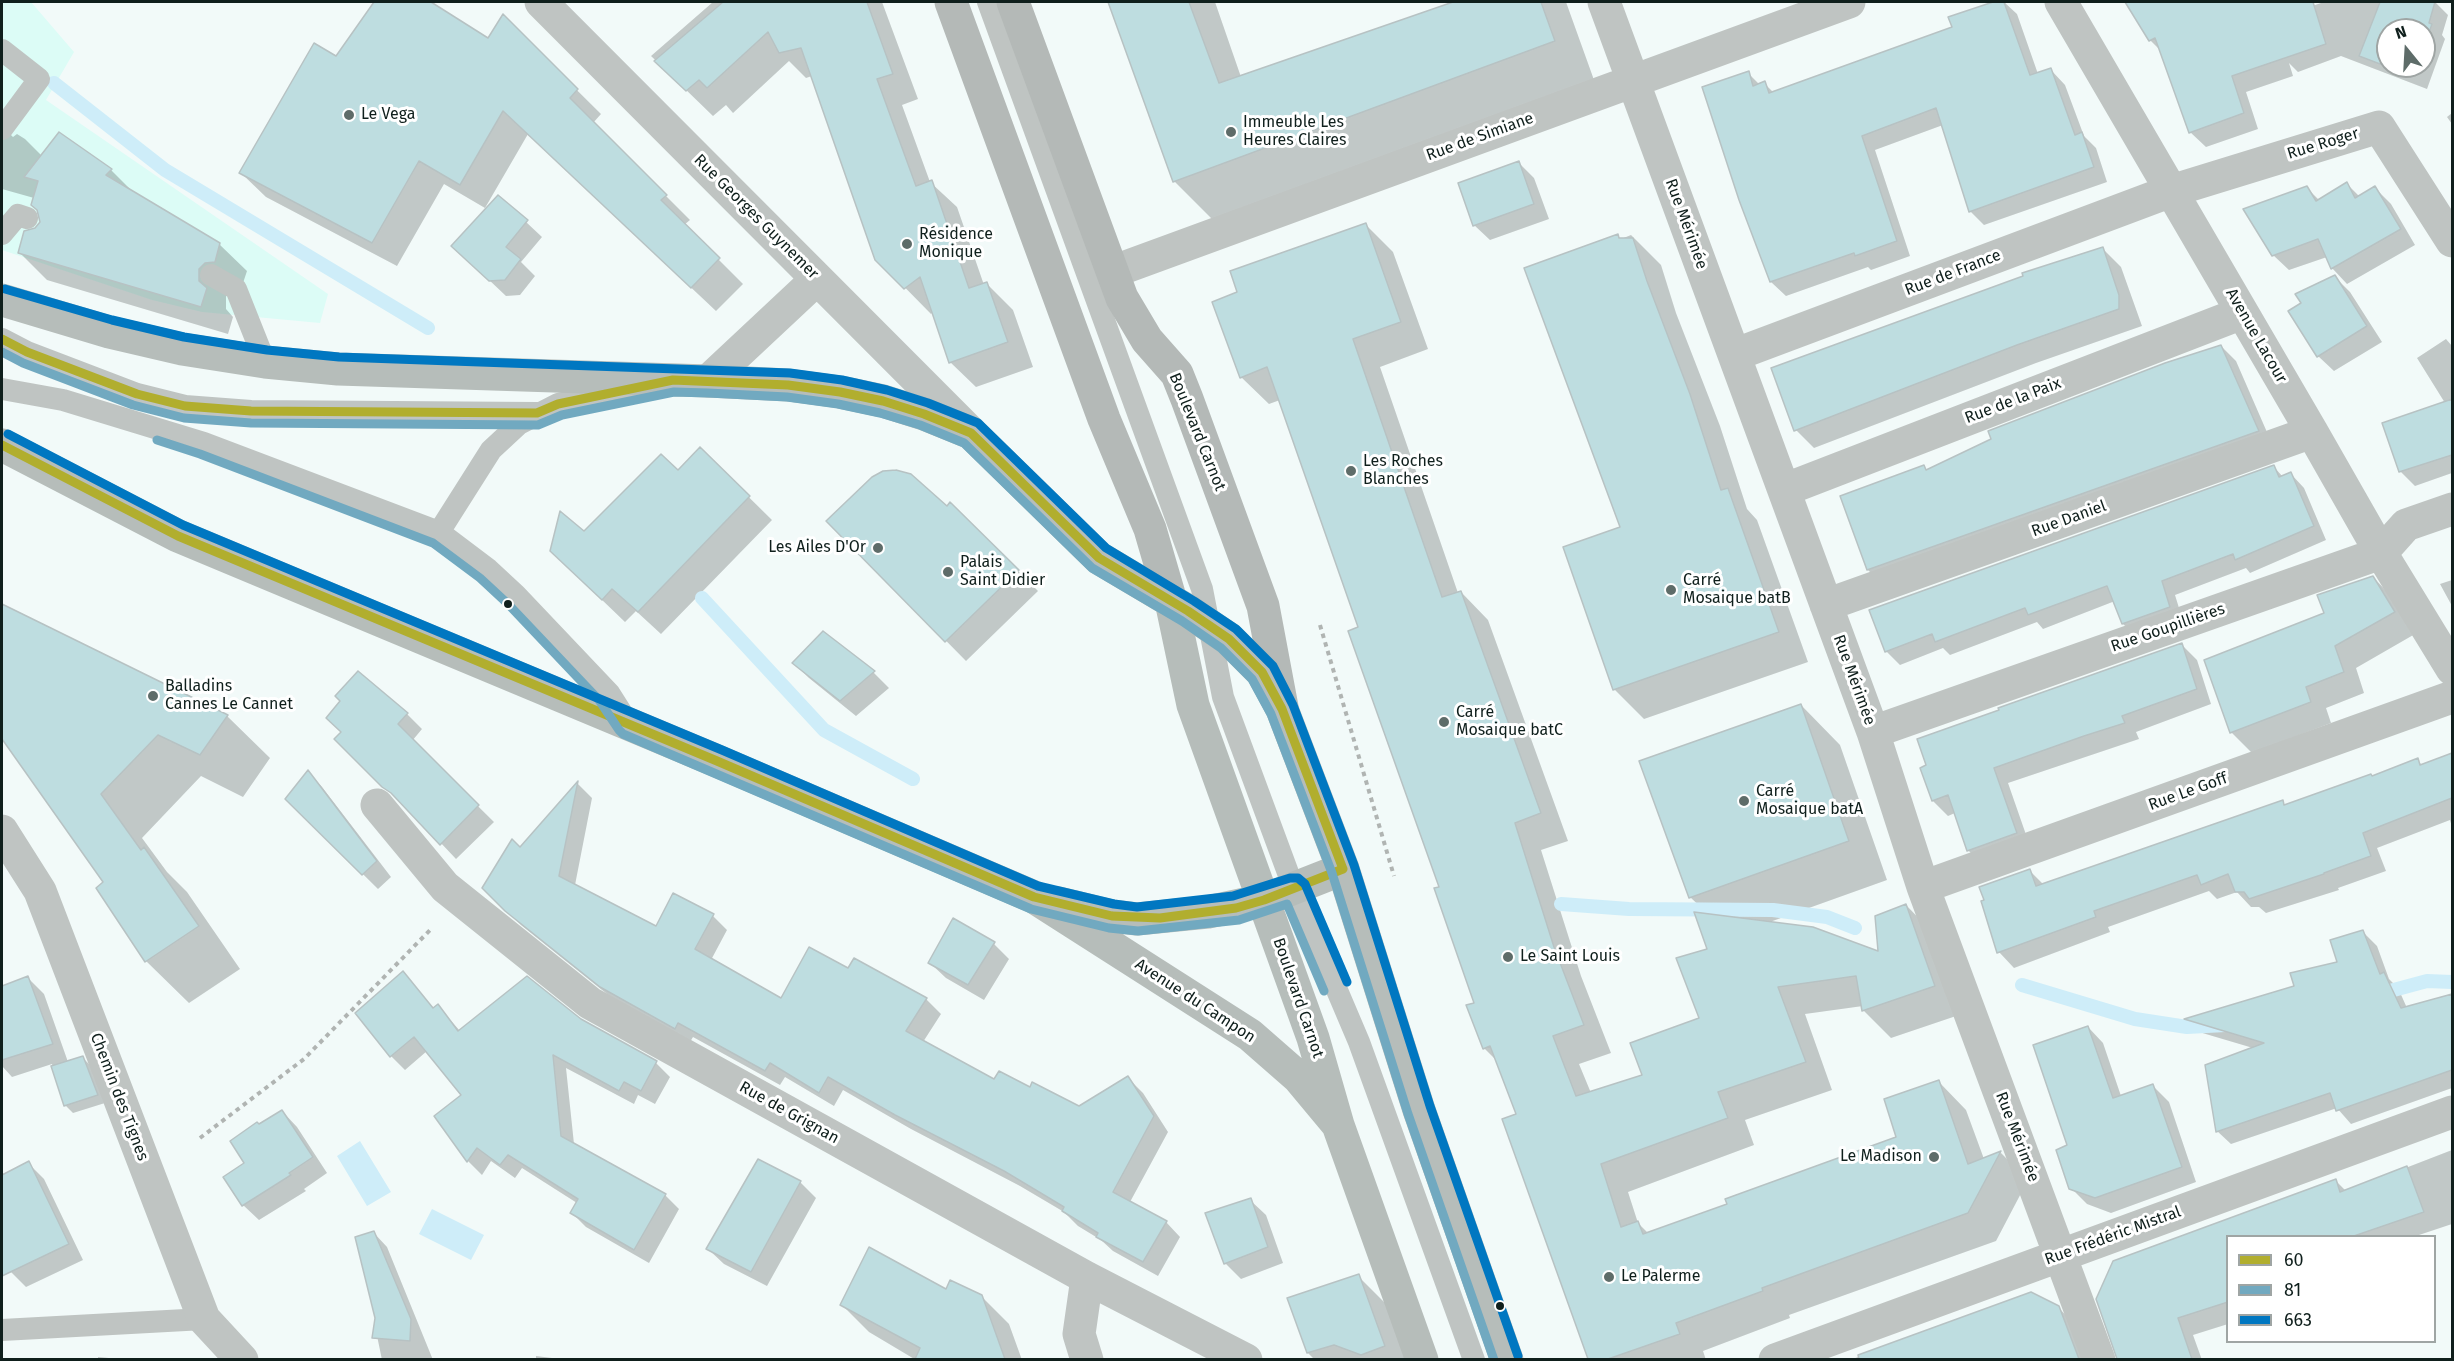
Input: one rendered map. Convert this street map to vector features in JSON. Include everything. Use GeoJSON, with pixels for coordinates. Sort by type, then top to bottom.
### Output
{"type":"FeatureCollection","features":[{"type":"Feature","properties":{"kind":"main road","name":"Boulevard Carnot"},"geometry":{"type":"LineString","coordinates":[[951,2],[1104,419],[1150,530],[1171,601],[1193,705],[1279,895],[1313,1038],[1338,1125],[1422,1359]]}},
{"type":"Feature","properties":{"kind":"main road","name":"Boulevard Carnot"},"geometry":{"type":"LineString","coordinates":[[1013,2],[1112,272],[1135,323],[1177,374],[1187,399],[1263,606],[1273,648],[1282,709]]}},
{"type":"Feature","properties":{"kind":"main road"},"geometry":{"type":"LineString","coordinates":[[2,300],[109,332],[182,349],[265,362],[350,369],[788,385],[840,392],[883,402],[924,414],[971,433],[1099,558],[1171,601]]}},
{"type":"Feature","properties":{"kind":"main road","name":"Avenue du Campon"},"geometry":{"type":"LineString","coordinates":[[2,445],[178,536],[628,723],[1034,897],[1250,1035],[1298,1077],[1338,1125]]}},
{"type":"Feature","properties":{"kind":"main road","name":"Boulevard Carnot"},"geometry":{"type":"LineString","coordinates":[[1171,601],[1229,639],[1262,672],[1282,709],[1343,869],[1419,1110],[1507,1359]]}},
{"type":"Feature","properties":{"kind":"main road","name":"Avenue du Campon"},"geometry":{"type":"LineString","coordinates":[[1034,897],[1112,916],[1137,919],[1208,912],[1279,895],[1343,869]]}},
{"type":"Feature","properties":{"kind":"street","name":"Rue Georges Guynemer"},"geometry":{"type":"LineString","coordinates":[[541,2],[971,433]]}},
{"type":"Feature","properties":{"kind":"street","name":"Rue Mérimée"},"geometry":{"type":"LineString","coordinates":[[1604,2],[1873,732],[1923,887],[2099,1359]]}},
{"type":"Feature","properties":{"kind":"street","name":"Rue de Simiane"},"geometry":{"type":"LineString","coordinates":[[1112,272],[1849,2]]}},
{"type":"Feature","properties":{"kind":"street","name":"Avenue Lacour"},"geometry":{"type":"LineString","coordinates":[[2061,2],[2381,554],[2452,669]]}},
{"type":"Feature","properties":{"kind":"street","name":"Rue Roger"},"geometry":{"type":"LineString","coordinates":[[2171,191],[2379,127],[2452,240]]}},
{"type":"Feature","properties":{"kind":"street","name":"Rue de France"},"geometry":{"type":"LineString","coordinates":[[1734,355],[2171,191]]}},
{"type":"Feature","properties":{"kind":"street"},"geometry":{"type":"LineString","coordinates":[[708,381],[817,279]]}},
{"type":"Feature","properties":{"kind":"street","name":"Rue de la Paix"},"geometry":{"type":"LineString","coordinates":[[1784,490],[2242,313]]}},
{"type":"Feature","properties":{"kind":"street","name":"Rue Daniel"},"geometry":{"type":"LineString","coordinates":[[1826,605],[2312,432]]}},
{"type":"Feature","properties":{"kind":"street","name":"Rue Goupillières"},"geometry":{"type":"LineString","coordinates":[[1873,732],[2381,554],[2406,525],[2452,509]]}},
{"type":"Feature","properties":{"kind":"street","name":"Rue Le Goff"},"geometry":{"type":"LineString","coordinates":[[1923,887],[2452,698]]}},
{"type":"Feature","properties":{"kind":"street","name":"Rue de Grignan"},"geometry":{"type":"LineString","coordinates":[[377,805],[446,887],[461,901],[590,1003],[1087,1278],[1246,1359]]}},
{"type":"Feature","properties":{"kind":"street","name":"Chemin des Tignes"},"geometry":{"type":"LineString","coordinates":[[2,831],[40,891],[204,1319],[242,1359]]}},
{"type":"Feature","properties":{"kind":"street","name":"Rue Frédéric Mistral"},"geometry":{"type":"LineString","coordinates":[[1774,1359],[2452,1112]]}},
{"type":"Feature","properties":{"kind":"street"},"geometry":{"type":"LineString","coordinates":[[1087,1278],[1079,1334],[1088,1359]]}},
{"type":"Feature","properties":{"kind":"lane"},"geometry":{"type":"LineString","coordinates":[[988,2],[1202,589],[1223,697],[1279,895],[1359,1042],[1474,1359]]}},
{"type":"Feature","properties":{"kind":"lane"},"geometry":{"type":"LineString","coordinates":[[2,50],[39,79],[2,129]]}},
{"type":"Feature","properties":{"kind":"lane"},"geometry":{"type":"LineString","coordinates":[[2,234],[18,215],[27,218]]}},
{"type":"Feature","properties":{"kind":"lane"},"geometry":{"type":"LineString","coordinates":[[211,275],[236,289],[265,362]]}},
{"type":"Feature","properties":{"kind":"lane"},"geometry":{"type":"LineString","coordinates":[[2,339],[27,352],[137,394],[185,406],[251,411],[537,413]]}},
{"type":"Feature","properties":{"kind":"lane"},"geometry":{"type":"LineString","coordinates":[[439,532],[491,450],[519,424],[558,404],[673,380]]}},
{"type":"Feature","properties":{"kind":"lane"},"geometry":{"type":"LineString","coordinates":[[2,389],[63,400],[204,443],[439,532],[488,568],[516,595],[609,693],[628,723]]}},
{"type":"Feature","properties":{"kind":"lane"},"geometry":{"type":"LineString","coordinates":[[2,1330],[204,1319]]}},
{"type":"Feature","properties":{"kind":"path"},"geometry":{"type":"LineString","coordinates":[[1320,625],[1394,876]]}},
{"type":"Feature","properties":{"kind":"path"},"geometry":{"type":"LineString","coordinates":[[200,1138],[304,1059],[461,901]]}},
{"type":"Feature","properties":{"kind":"shaded area"},"geometry":{"type":"Polygon","coordinates":[[[2,2],[31,2],[74,52],[46,100],[328,294],[320,323],[202,312],[152,300],[2,250],[2,2]]]}},
{"type":"Feature","properties":{"kind":"water"},"geometry":{"type":"Polygon","coordinates":[[[360,1141],[391,1192],[367,1206],[337,1156],[360,1141]]]}},
{"type":"Feature","properties":{"kind":"water"},"geometry":{"type":"Polygon","coordinates":[[[432,1209],[484,1235],[471,1260],[419,1234],[432,1209]]]}},
{"type":"Feature","properties":{"kind":"building"},"geometry":{"type":"Polygon","coordinates":[[[374,2],[431,2],[488,38],[503,14],[578,89],[570,98],[667,195],[661,200],[720,258],[691,288],[503,111],[460,185],[419,161],[372,243],[239,173],[314,43],[336,56],[374,2]]]}},
{"type":"Feature","properties":{"kind":"building"},"geometry":{"type":"Polygon","coordinates":[[[723,2],[867,2],[893,74],[877,79],[916,186],[932,180],[969,288],[987,282],[1008,342],[949,363],[920,277],[904,289],[875,260],[801,48],[779,53],[768,32],[707,88],[699,80],[686,91],[654,61],[723,2]]]}},
{"type":"Feature","properties":{"kind":"building","name":"Immeuble Les Heures Claires"},"geometry":{"type":"Polygon","coordinates":[[[1108,2],[1189,2],[1219,83],[1453,2],[1541,2],[1555,41],[1173,182],[1108,2]]]}},
{"type":"Feature","properties":{"kind":"building"},"geometry":{"type":"Polygon","coordinates":[[[1993,2],[2004,2],[2030,75],[2051,68],[2075,135],[2082,132],[2094,167],[1969,212],[1936,108],[1862,136],[1897,241],[1770,282],[1739,200],[1702,87],[1749,71],[1753,86],[1765,81],[1769,93],[1952,27],[1948,17],[1993,2]]]}},
{"type":"Feature","properties":{"kind":"building"},"geometry":{"type":"Polygon","coordinates":[[[2125,2],[2313,2],[2326,44],[2232,76],[2244,113],[2189,133],[2155,38],[2149,41],[2125,2]]]}},
{"type":"Feature","properties":{"kind":"building"},"geometry":{"type":"Polygon","coordinates":[[[2380,2],[2435,2],[2430,18],[2376,18],[2376,62],[2359,56],[2380,2]]]}},
{"type":"Feature","properties":{"kind":"building"},"geometry":{"type":"Polygon","coordinates":[[[59,132],[112,169],[106,175],[220,243],[215,262],[205,263],[199,269],[199,281],[207,288],[201,307],[18,253],[24,231],[35,228],[40,222],[37,210],[31,205],[38,181],[24,177],[59,132]]]}},
{"type":"Feature","properties":{"kind":"building"},"geometry":{"type":"Polygon","coordinates":[[[1519,161],[1534,204],[1473,226],[1458,183],[1519,161]]]}},
{"type":"Feature","properties":{"kind":"building"},"geometry":{"type":"Polygon","coordinates":[[[2347,182],[2355,198],[2375,186],[2401,229],[2331,269],[2318,239],[2272,256],[2243,209],[2307,186],[2316,201],[2347,182]]]}},
{"type":"Feature","properties":{"kind":"building"},"geometry":{"type":"Polygon","coordinates":[[[498,195],[528,220],[506,247],[521,259],[505,280],[489,281],[451,246],[498,195]]]}},
{"type":"Feature","properties":{"kind":"building"},"geometry":{"type":"Polygon","coordinates":[[[1366,223],[1401,322],[1353,339],[1442,597],[1461,591],[1541,813],[1515,823],[1554,947],[1584,1025],[1553,1036],[1576,1096],[1642,1075],[1630,1043],[1699,1018],[1676,958],[1707,949],[1694,912],[1813,927],[1878,951],[1875,916],[1906,904],[1935,986],[1862,1011],[1856,976],[1778,987],[1806,1062],[1718,1092],[1728,1118],[1601,1164],[1621,1227],[1638,1221],[1643,1234],[1727,1204],[1725,1199],[1896,1137],[1884,1099],[1939,1080],[1968,1164],[2001,1151],[1968,1213],[1762,1288],[1763,1291],[1676,1323],[1680,1334],[1608,1359],[1588,1359],[1502,1119],[1516,1114],[1490,1046],[1483,1049],[1466,1005],[1474,1003],[1434,888],[1439,887],[1348,631],[1358,627],[1267,367],[1240,378],[1212,302],[1237,292],[1230,271],[1366,223]]]}},
{"type":"Feature","properties":{"kind":"building"},"geometry":{"type":"Polygon","coordinates":[[[1618,234],[1619,238],[1633,238],[1690,394],[1721,490],[1728,488],[1779,632],[1613,690],[1563,547],[1620,527],[1524,268],[1618,234]]]}},
{"type":"Feature","properties":{"kind":"building"},"geometry":{"type":"Polygon","coordinates":[[[2103,247],[2119,295],[2119,309],[2017,345],[1794,431],[1771,368],[2023,276],[2022,273],[2103,247]]]}},
{"type":"Feature","properties":{"kind":"building"},"geometry":{"type":"Polygon","coordinates":[[[2335,275],[2367,326],[2317,357],[2288,311],[2301,303],[2295,294],[2335,275]]]}},
{"type":"Feature","properties":{"kind":"building"},"geometry":{"type":"Polygon","coordinates":[[[2221,345],[2259,431],[1867,570],[1840,496],[1924,465],[1926,470],[1991,439],[1988,431],[2165,363],[2221,345]]]}},
{"type":"Feature","properties":{"kind":"building"},"geometry":{"type":"Polygon","coordinates":[[[2452,399],[2452,455],[2399,472],[2382,423],[2452,399]]]}},
{"type":"Feature","properties":{"kind":"building"},"geometry":{"type":"Polygon","coordinates":[[[700,447],[750,496],[638,612],[612,589],[602,600],[550,551],[560,511],[584,531],[661,454],[678,470],[700,447]]]}},
{"type":"Feature","properties":{"kind":"building"},"geometry":{"type":"Polygon","coordinates":[[[2274,465],[2279,477],[2291,472],[2314,526],[2235,560],[2233,554],[2162,581],[2170,607],[2122,624],[2107,586],[2028,615],[2025,608],[1935,642],[1932,634],[1885,652],[1869,610],[2274,465]]]}},
{"type":"Feature","properties":{"kind":"building"},"geometry":{"type":"Polygon","coordinates":[[[896,470],[911,474],[947,506],[950,502],[1019,570],[945,642],[826,521],[872,477],[883,471],[896,470]]]}},
{"type":"Feature","properties":{"kind":"building"},"geometry":{"type":"Polygon","coordinates":[[[2373,576],[2395,612],[2335,646],[2344,672],[2306,687],[2311,702],[2230,733],[2204,660],[2324,613],[2317,595],[2373,576]]]}},
{"type":"Feature","properties":{"kind":"building"},"geometry":{"type":"Polygon","coordinates":[[[2,604],[228,715],[200,755],[158,735],[101,794],[141,850],[144,847],[199,926],[145,962],[96,888],[103,882],[2,739],[2,604]]]}},
{"type":"Feature","properties":{"kind":"building"},"geometry":{"type":"Polygon","coordinates":[[[823,631],[875,671],[840,701],[792,663],[823,631]]]}},
{"type":"Feature","properties":{"kind":"building"},"geometry":{"type":"Polygon","coordinates":[[[2182,643],[2197,689],[2122,716],[2125,723],[1994,768],[2017,833],[1967,851],[1948,795],[1932,801],[1920,768],[1926,765],[1917,739],[2182,643]]]}},
{"type":"Feature","properties":{"kind":"building"},"geometry":{"type":"Polygon","coordinates":[[[358,671],[408,713],[398,724],[479,805],[440,845],[391,793],[382,787],[334,739],[341,732],[326,718],[340,701],[335,696],[358,671]]]}},
{"type":"Feature","properties":{"kind":"building","name":"Carré Mosaique batA"},"geometry":{"type":"Polygon","coordinates":[[[1801,704],[1849,841],[1689,898],[1639,761],[1801,704]]]}},
{"type":"Feature","properties":{"kind":"building"},"geometry":{"type":"Polygon","coordinates":[[[2452,753],[2452,798],[2363,833],[2371,856],[2249,899],[2244,892],[2235,892],[2228,874],[2201,885],[2197,875],[2094,911],[2096,917],[1997,953],[1979,887],[2030,869],[2036,886],[2283,800],[2284,805],[2418,758],[2420,765],[2452,753]]]}},
{"type":"Feature","properties":{"kind":"building"},"geometry":{"type":"Polygon","coordinates":[[[308,770],[377,861],[362,875],[285,799],[308,770]]]}},
{"type":"Feature","properties":{"kind":"building"},"geometry":{"type":"Polygon","coordinates":[[[578,781],[559,876],[656,926],[673,893],[714,914],[695,949],[781,998],[809,947],[848,968],[854,958],[927,998],[906,1031],[994,1079],[999,1071],[1030,1087],[1032,1082],[1079,1106],[1128,1076],[1154,1116],[1113,1192],[1167,1221],[1143,1262],[1096,1237],[1098,1233],[1062,1211],[1064,1207],[1004,1171],[895,1115],[828,1077],[819,1093],[770,1063],[765,1071],[678,1023],[675,1029],[600,987],[505,911],[482,888],[512,839],[520,847],[578,781]]]}},
{"type":"Feature","properties":{"kind":"building"},"geometry":{"type":"Polygon","coordinates":[[[953,918],[995,942],[968,985],[928,963],[953,918]]]}},
{"type":"Feature","properties":{"kind":"building"},"geometry":{"type":"Polygon","coordinates":[[[2363,930],[2380,974],[2384,972],[2401,1008],[2452,994],[2452,1070],[2336,1111],[2330,1093],[2216,1132],[2205,1065],[2264,1043],[2184,1019],[2294,986],[2290,973],[2337,962],[2330,940],[2363,930]]]}},
{"type":"Feature","properties":{"kind":"building"},"geometry":{"type":"Polygon","coordinates":[[[403,971],[433,1008],[438,1004],[458,1031],[527,976],[581,1019],[657,1061],[641,1091],[624,1082],[619,1091],[553,1055],[561,1136],[666,1194],[634,1250],[570,1213],[578,1199],[508,1155],[500,1165],[477,1148],[467,1162],[434,1116],[461,1095],[414,1037],[390,1057],[355,1013],[403,971]]]}},
{"type":"Feature","properties":{"kind":"building"},"geometry":{"type":"Polygon","coordinates":[[[28,976],[53,1044],[2,1060],[2,986],[28,976]]]}},
{"type":"Feature","properties":{"kind":"building"},"geometry":{"type":"Polygon","coordinates":[[[2088,1026],[2113,1098],[2153,1084],[2182,1167],[2095,1198],[2069,1189],[2056,1150],[2067,1145],[2033,1045],[2088,1026]]]}},
{"type":"Feature","properties":{"kind":"building"},"geometry":{"type":"Polygon","coordinates":[[[83,1056],[98,1095],[64,1106],[51,1066],[83,1056]]]}},
{"type":"Feature","properties":{"kind":"building"},"geometry":{"type":"Polygon","coordinates":[[[282,1110],[313,1157],[289,1173],[291,1175],[242,1206],[223,1177],[244,1163],[230,1141],[257,1122],[259,1124],[282,1110]]]}},
{"type":"Feature","properties":{"kind":"building"},"geometry":{"type":"Polygon","coordinates":[[[758,1159],[801,1181],[751,1272],[706,1249],[758,1159]]]}},
{"type":"Feature","properties":{"kind":"building"},"geometry":{"type":"Polygon","coordinates":[[[29,1161],[69,1244],[2,1276],[2,1175],[29,1161]]]}},
{"type":"Feature","properties":{"kind":"building"},"geometry":{"type":"Polygon","coordinates":[[[2407,1166],[2424,1212],[2357,1235],[2226,1235],[2226,1303],[2178,1318],[2192,1359],[2117,1359],[2096,1299],[2113,1261],[2336,1179],[2340,1192],[2407,1166]]]}},
{"type":"Feature","properties":{"kind":"building"},"geometry":{"type":"Polygon","coordinates":[[[1251,1198],[1268,1247],[1224,1264],[1205,1213],[1251,1198]]]}},
{"type":"Feature","properties":{"kind":"building"},"geometry":{"type":"Polygon","coordinates":[[[374,1231],[411,1319],[410,1341],[372,1338],[375,1318],[355,1237],[374,1231]]]}},
{"type":"Feature","properties":{"kind":"building"},"geometry":{"type":"Polygon","coordinates":[[[869,1247],[946,1289],[950,1280],[982,1295],[1005,1359],[915,1359],[920,1348],[840,1305],[869,1247]]]}},
{"type":"Feature","properties":{"kind":"building"},"geometry":{"type":"Polygon","coordinates":[[[1359,1274],[1385,1346],[1361,1355],[1334,1345],[1307,1353],[1287,1298],[1359,1274]]]}},
{"type":"Feature","properties":{"kind":"building"},"geometry":{"type":"Polygon","coordinates":[[[2031,1292],[2059,1306],[2079,1359],[1859,1359],[1858,1355],[2031,1292]]]}},
{"type":"Feature","properties":{"kind":"waterway"},"geometry":{"type":"LineString","coordinates":[[54,83],[165,170],[428,328]]}},
{"type":"Feature","properties":{"kind":"waterway"},"geometry":{"type":"LineString","coordinates":[[702,598],[824,730],[913,779]]}},
{"type":"Feature","properties":{"kind":"waterway"},"geometry":{"type":"LineString","coordinates":[[1561,904],[1629,909],[1773,910],[1827,917],[1855,928]]}},
{"type":"Feature","properties":{"kind":"waterway"},"geometry":{"type":"LineString","coordinates":[[2375,995],[2427,981],[2452,982]]}},
{"type":"Feature","properties":{"kind":"waterway"},"geometry":{"type":"LineString","coordinates":[[2022,985],[2135,1019],[2187,1027],[2225,1025]]}},
{"type":"Feature","properties":{"kind":"transit line","name":"663"},"geometry":{"type":"LineString","coordinates":[[5,289],[112,320],[184,337],[267,350],[339,357],[790,373],[842,380],[887,390],[978,423],[1106,548],[1236,629],[1273,666],[1293,705],[1354,865],[1430,1106],[1518,1356]]}},
{"type":"Feature","properties":{"kind":"transit line","name":"60"},"geometry":{"type":"LineString","coordinates":[[2,339],[27,352],[137,394],[185,406],[251,411],[537,413],[558,404],[673,380],[788,385],[840,392],[883,401],[924,414],[971,433],[1099,558],[1188,611],[1229,639],[1262,672],[1282,709],[1343,869]]}},
{"type":"Feature","properties":{"kind":"transit line","name":"81"},"geometry":{"type":"LineString","coordinates":[[2,352],[23,363],[133,405],[184,418],[251,423],[538,425],[562,415],[674,392],[708,393],[787,397],[838,404],[920,425],[964,443],[1092,568],[1182,621],[1221,648],[1252,679],[1271,714],[1332,873],[1408,1114],[1494,1360]]}},
{"type":"Feature","properties":{"kind":"transit line","name":"663"},"geometry":{"type":"LineString","coordinates":[[8,434],[183,525],[722,750],[1038,886],[1114,904],[1137,907],[1233,896],[1290,878],[1298,878],[1305,884],[1347,982]]}},
{"type":"Feature","properties":{"kind":"transit line","name":"81"},"geometry":{"type":"LineString","coordinates":[[157,440],[200,454],[433,543],[480,578],[508,604],[599,700],[623,734],[1031,909],[1109,928],[1138,931],[1239,920],[1287,904],[1324,991]]}},
{"type":"Feature","properties":{"kind":"transit line","name":"60"},"geometry":{"type":"LineString","coordinates":[[2,445],[178,536],[717,761],[1034,897],[1112,916],[1160,918],[1236,908],[1264,900],[1343,869]]}},
{"type":"Feature","properties":{"kind":"place","name":"Le Vega"},"geometry":{"type":"Point","coordinates":[349,115]}},
{"type":"Feature","properties":{"kind":"place","name":"Immeuble Les Heures Claires"},"geometry":{"type":"Point","coordinates":[1231,132]}},
{"type":"Feature","properties":{"kind":"place","name":"Résidence Monique"},"geometry":{"type":"Point","coordinates":[907,244]}},
{"type":"Feature","properties":{"kind":"place","name":"Les Roches Blanches"},"geometry":{"type":"Point","coordinates":[1351,471]}},
{"type":"Feature","properties":{"kind":"place","name":"Les Ailes D'Or"},"geometry":{"type":"Point","coordinates":[878,548]}},
{"type":"Feature","properties":{"kind":"place","name":"Palais Saint Didier"},"geometry":{"type":"Point","coordinates":[948,572]}},
{"type":"Feature","properties":{"kind":"place","name":"Carré Mosaique batB"},"geometry":{"type":"Point","coordinates":[1671,590]}},
{"type":"Feature","properties":{"kind":"place","name":"Balladins Cannes Le Cannet"},"geometry":{"type":"Point","coordinates":[153,696]}},
{"type":"Feature","properties":{"kind":"place","name":"Carré Mosaique batC"},"geometry":{"type":"Point","coordinates":[1444,722]}},
{"type":"Feature","properties":{"kind":"place","name":"Carré Mosaique batA"},"geometry":{"type":"Point","coordinates":[1744,801]}},
{"type":"Feature","properties":{"kind":"place","name":"Le Saint Louis"},"geometry":{"type":"Point","coordinates":[1508,957]}},
{"type":"Feature","properties":{"kind":"place","name":"Le Madison"},"geometry":{"type":"Point","coordinates":[1934,1157]}},
{"type":"Feature","properties":{"kind":"place","name":"Le Palerme"},"geometry":{"type":"Point","coordinates":[1609,1277]}}]}
